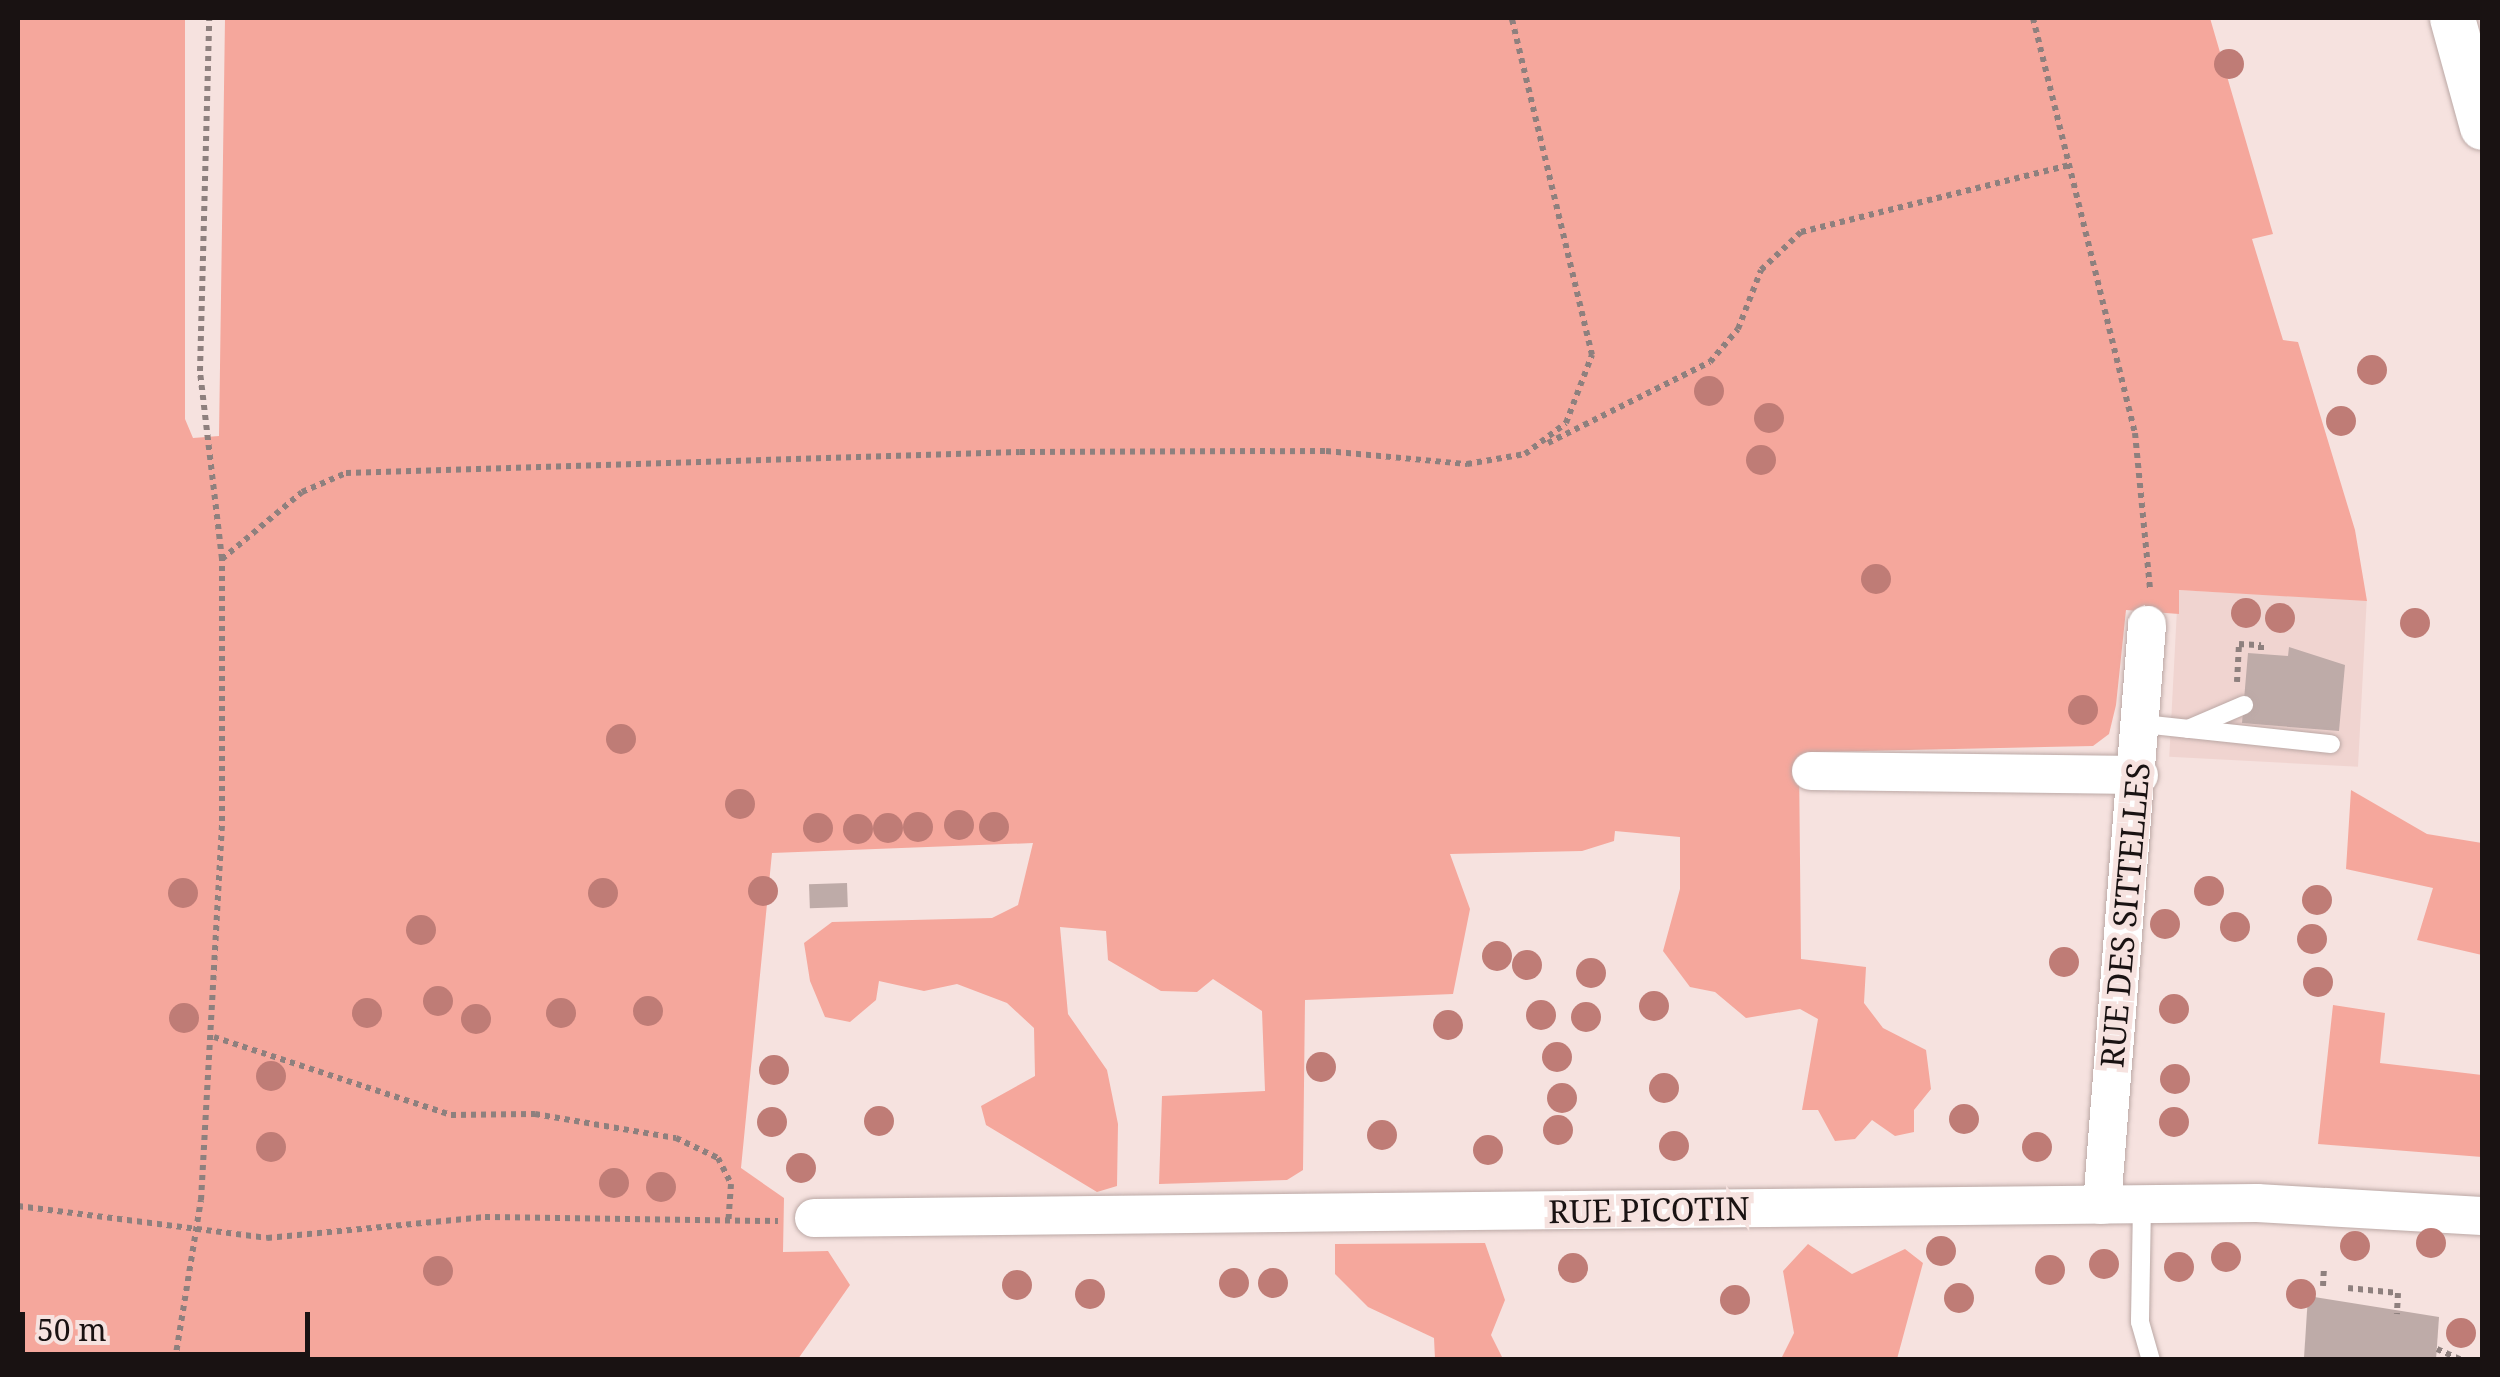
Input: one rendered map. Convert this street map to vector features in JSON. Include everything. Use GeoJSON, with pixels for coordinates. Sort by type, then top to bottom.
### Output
{"type":"FeatureCollection","features":[{"type":"Feature","properties":{"kind":"street"},"geometry":{"type":"LineString","coordinates":[[2452,18],[2482,128]]}},
{"type":"Feature","properties":{"kind":"street","name":"RUE DES SITTELLES"},"geometry":{"type":"LineString","coordinates":[[2102,1205],[2139,776],[2147,626]]}},
{"type":"Feature","properties":{"kind":"street"},"geometry":{"type":"LineString","coordinates":[[1811,770],[2139,776]]}},
{"type":"Feature","properties":{"kind":"street","name":"RUE PICOTIN"},"geometry":{"type":"LineString","coordinates":[[814,1218],[2102,1205],[2482,1216]]}},
{"type":"Feature","properties":{"kind":"lane"},"geometry":{"type":"LineString","coordinates":[[2188,729],[2215,711],[2244,706]]}},
{"type":"Feature","properties":{"kind":"lane"},"geometry":{"type":"LineString","coordinates":[[2142,724],[2331,744]]}},
{"type":"Feature","properties":{"kind":"lane"},"geometry":{"type":"LineString","coordinates":[[2142,1205],[2140,1322],[2152,1360]]}},
{"type":"Feature","properties":{"kind":"path"},"geometry":{"type":"LineString","coordinates":[[174,1360],[197,1230],[214,1038],[222,558],[200,371],[210,18]]}},
{"type":"Feature","properties":{"kind":"path"},"geometry":{"type":"LineString","coordinates":[[1512,18],[1592,355],[1584,396],[1542,446]]}},
{"type":"Feature","properties":{"kind":"path"},"geometry":{"type":"LineString","coordinates":[[2034,18],[2136,434],[2147,626]]}},
{"type":"Feature","properties":{"kind":"path"},"geometry":{"type":"LineString","coordinates":[[222,558],[302,492],[346,472],[1039,452],[1326,451],[1467,464],[1542,446],[1710,362],[1738,329],[1761,270],[1800,232],[2070,165]]}},
{"type":"Feature","properties":{"kind":"path"},"geometry":{"type":"LineString","coordinates":[[2215,711],[2220,687],[2237,682],[2240,644],[2262,646],[2261,654]]}},
{"type":"Feature","properties":{"kind":"path"},"geometry":{"type":"LineString","coordinates":[[214,1038],[452,1115],[535,1114],[676,1138],[718,1158],[731,1184],[728,1223]]}},
{"type":"Feature","properties":{"kind":"path"},"geometry":{"type":"LineString","coordinates":[[18,1206],[267,1238],[485,1217],[728,1223],[814,1218]]}},
{"type":"Feature","properties":{"kind":"path"},"geometry":{"type":"LineString","coordinates":[[2323,1286],[2324,1268]]}},
{"type":"Feature","properties":{"kind":"path"},"geometry":{"type":"LineString","coordinates":[[2348,1288],[2398,1293],[2397,1314]]}},
{"type":"Feature","properties":{"kind":"path"},"geometry":{"type":"LineString","coordinates":[[2437,1349],[2462,1360]]}},
{"type":"Feature","properties":{"kind":"shaded area"},"geometry":{"type":"Polygon","coordinates":[[[18,18],[185,18],[185,419],[193,438],[219,436],[225,18],[2210,18],[2273,234],[2252,239],[2283,340],[2298,342],[2355,530],[2367,601],[2179,590],[2179,614],[2126,610],[2109,734],[2093,746],[1817,752],[1799,761],[1801,959],[1866,967],[1864,1003],[1883,1028],[1926,1050],[1931,1089],[1914,1110],[1914,1132],[1895,1136],[1872,1120],[1855,1139],[1835,1141],[1818,1110],[1802,1110],[1818,1019],[1800,1009],[1746,1018],[1715,992],[1690,987],[1663,951],[1680,889],[1680,837],[1615,831],[1614,841],[1582,851],[1450,854],[1470,909],[1453,994],[1305,1000],[1303,1170],[1287,1180],[1159,1184],[1162,1096],[1265,1091],[1262,1011],[1213,979],[1197,992],[1161,991],[1108,960],[1106,931],[1060,927],[1068,1014],[1107,1070],[1118,1124],[1117,1186],[1097,1192],[986,1125],[981,1106],[1035,1076],[1034,1028],[1007,1003],[957,984],[924,991],[879,981],[876,1000],[850,1022],[825,1017],[810,981],[804,943],[832,922],[992,918],[1018,905],[1033,843],[772,853],[741,1168],[784,1198],[783,1252],[828,1251],[850,1285],[798,1359],[18,1359],[18,18]]]}},
{"type":"Feature","properties":{"kind":"shaded area"},"geometry":{"type":"Polygon","coordinates":[[[2178,590],[2367,600],[2358,767],[2169,757],[2178,590]]]}},
{"type":"Feature","properties":{"kind":"shaded area"},"geometry":{"type":"Polygon","coordinates":[[[2351,790],[2427,834],[2482,843],[2482,955],[2417,940],[2433,888],[2346,869],[2351,790]]]}},
{"type":"Feature","properties":{"kind":"shaded area"},"geometry":{"type":"Polygon","coordinates":[[[2333,1005],[2385,1013],[2380,1063],[2482,1075],[2482,1157],[2318,1144],[2333,1005]]]}},
{"type":"Feature","properties":{"kind":"shaded area"},"geometry":{"type":"Polygon","coordinates":[[[1485,1243],[1505,1300],[1491,1335],[1503,1359],[1435,1359],[1434,1338],[1368,1307],[1335,1274],[1335,1244],[1485,1243]]]}},
{"type":"Feature","properties":{"kind":"shaded area"},"geometry":{"type":"Polygon","coordinates":[[[1808,1244],[1852,1274],[1905,1249],[1923,1263],[1897,1359],[1781,1359],[1794,1333],[1783,1271],[1808,1244]]]}},
{"type":"Feature","properties":{"kind":"building"},"geometry":{"type":"Polygon","coordinates":[[[2289,647],[2345,665],[2339,731],[2242,723],[2248,653],[2288,656],[2289,647]]]}},
{"type":"Feature","properties":{"kind":"building"},"geometry":{"type":"Polygon","coordinates":[[[847,883],[848,907],[810,908],[809,884],[847,883]]]}},
{"type":"Feature","properties":{"kind":"building"},"geometry":{"type":"Polygon","coordinates":[[[2308,1296],[2439,1317],[2436,1360],[2304,1358],[2308,1296]]]}}]}
